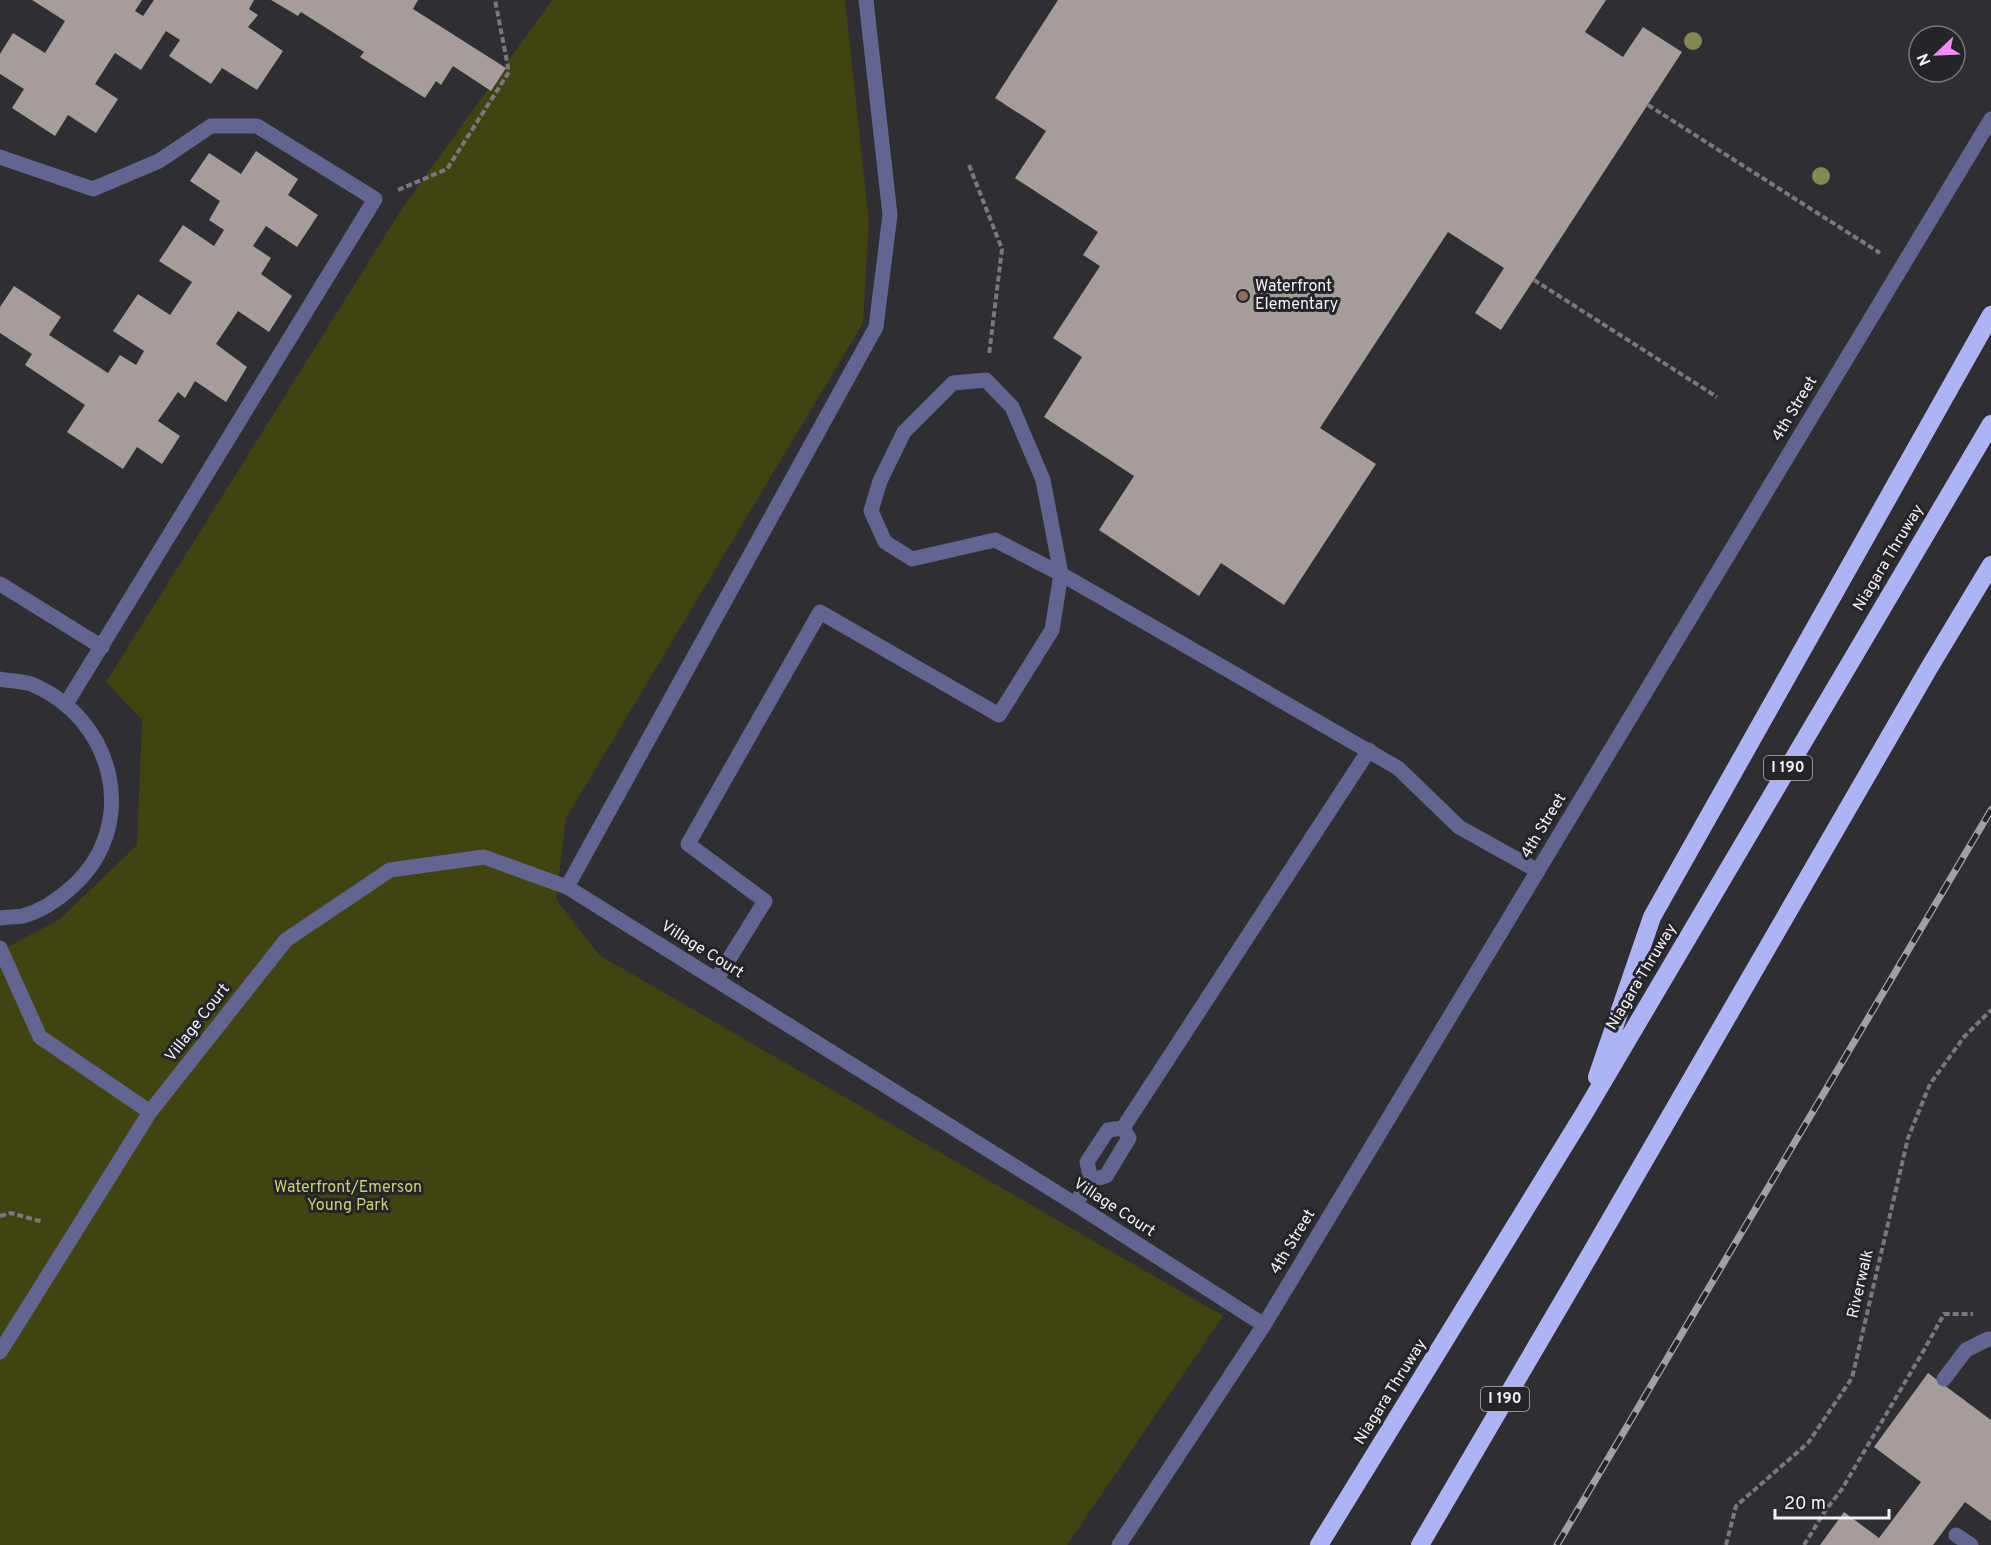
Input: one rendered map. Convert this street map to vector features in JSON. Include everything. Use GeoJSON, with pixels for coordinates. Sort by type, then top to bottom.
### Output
{"type":"FeatureCollection","features":[{"type":"Feature","properties":{"kind":"highway"},"geometry":{"type":"LineString","coordinates":[[1585,1112],[1652,917],[1991,315]]}},
{"type":"Feature","properties":{"kind":"highway","name":"Niagara Thruway"},"geometry":{"type":"LineString","coordinates":[[1319,1545],[1491,1269],[1991,424]]}},
{"type":"Feature","properties":{"kind":"highway","name":"I 190"},"geometry":{"type":"LineString","coordinates":[[1420,1545],[1991,565]]}},
{"type":"Feature","properties":{"kind":"street"},"geometry":{"type":"LineString","coordinates":[[567,887],[876,327],[890,215],[867,0]]}},
{"type":"Feature","properties":{"kind":"street","name":"4th Street"},"geometry":{"type":"LineString","coordinates":[[1119,1545],[1264,1325],[1991,119]]}},
{"type":"Feature","properties":{"kind":"street"},"geometry":{"type":"LineString","coordinates":[[0,157],[93,189],[159,161],[211,126],[257,126],[375,199],[66,704]]}},
{"type":"Feature","properties":{"kind":"street"},"geometry":{"type":"LineString","coordinates":[[716,980],[765,901],[688,844],[820,612],[999,715],[1052,630],[1061,574],[1044,480],[1012,407],[986,380],[953,383],[904,432],[880,481],[871,511],[885,542],[912,559],[995,540],[1061,574],[1369,750],[1398,768],[1459,827],[1538,871]]}},
{"type":"Feature","properties":{"kind":"street"},"geometry":{"type":"LineString","coordinates":[[0,584],[102,646]]}},
{"type":"Feature","properties":{"kind":"street"},"geometry":{"type":"LineString","coordinates":[[0,679],[30,684],[66,704],[92,732],[108,766],[112,804],[105,841],[86,874],[59,899],[24,915],[0,918]]}},
{"type":"Feature","properties":{"kind":"street"},"geometry":{"type":"LineString","coordinates":[[1091,1180],[1087,1162],[1108,1130],[1123,1128],[1369,750]]}},
{"type":"Feature","properties":{"kind":"street","name":"Village Court"},"geometry":{"type":"LineString","coordinates":[[0,1352],[150,1112],[286,940],[390,870],[484,857],[567,887],[1075,1204],[1264,1325]]}},
{"type":"Feature","properties":{"kind":"street"},"geometry":{"type":"LineString","coordinates":[[0,948],[40,1037],[150,1112]]}},
{"type":"Feature","properties":{"kind":"street"},"geometry":{"type":"LineString","coordinates":[[1075,1204],[1091,1180],[1106,1176],[1129,1138],[1123,1128]]}},
{"type":"Feature","properties":{"kind":"street"},"geometry":{"type":"LineString","coordinates":[[1944,1379],[1966,1350],[1977,1343],[1991,1339]]}},
{"type":"Feature","properties":{"kind":"street"},"geometry":{"type":"LineString","coordinates":[[1956,1535],[1971,1545]]}},
{"type":"Feature","properties":{"kind":"path"},"geometry":{"type":"LineString","coordinates":[[375,199],[447,169],[509,72],[495,0]]}},
{"type":"Feature","properties":{"kind":"path"},"geometry":{"type":"LineString","coordinates":[[1648,105],[1877,251]]}},
{"type":"Feature","properties":{"kind":"path"},"geometry":{"type":"LineString","coordinates":[[969,165],[1002,249],[986,380]]}},
{"type":"Feature","properties":{"kind":"path"},"geometry":{"type":"LineString","coordinates":[[1534,280],[1717,397]]}},
{"type":"Feature","properties":{"kind":"path","name":"Riverwalk"},"geometry":{"type":"LineString","coordinates":[[1726,1545],[1736,1506],[1808,1443],[1852,1378],[1908,1138],[1930,1083],[1964,1037],[1991,1010]]}},
{"type":"Feature","properties":{"kind":"path"},"geometry":{"type":"LineString","coordinates":[[0,1216],[11,1213],[43,1222]]}},
{"type":"Feature","properties":{"kind":"path"},"geometry":{"type":"LineString","coordinates":[[1804,1545],[1825,1511],[1842,1490],[1944,1314],[1979,1314]]}},
{"type":"Feature","properties":{"kind":"green space","name":"Waterfront/Emerson Young Park"},"geometry":{"type":"Polygon","coordinates":[[[552,0],[845,0],[869,222],[863,323],[566,818],[556,899],[599,955],[1223,1316],[1067,1545],[0,1545],[0,951],[60,919],[137,845],[142,720],[106,682],[401,210],[552,0]]]}},
{"type":"Feature","properties":{"kind":"building"},"geometry":{"type":"Polygon","coordinates":[[[32,0],[142,0],[135,11],[143,16],[154,0],[254,0],[249,9],[258,15],[248,27],[283,51],[257,90],[222,68],[211,84],[169,56],[180,40],[166,31],[141,70],[115,53],[95,84],[118,99],[96,133],[68,115],[55,136],[12,108],[24,89],[0,74],[0,54],[13,33],[45,53],[65,21],[32,0]]]}},
{"type":"Feature","properties":{"kind":"building"},"geometry":{"type":"Polygon","coordinates":[[[271,0],[418,0],[413,9],[506,68],[491,91],[453,66],[441,85],[436,81],[425,98],[360,57],[364,52],[301,12],[298,16],[271,0]]]}},
{"type":"Feature","properties":{"kind":"building","name":"Waterfront Elementary"},"geometry":{"type":"Polygon","coordinates":[[[1058,0],[1606,0],[1585,32],[1623,57],[1643,27],[1682,52],[1501,330],[1475,313],[1504,268],[1448,232],[1320,428],[1376,464],[1284,605],[1221,563],[1199,596],[1099,530],[1134,476],[1044,417],[1082,357],[1053,338],[1100,266],[1083,255],[1098,232],[1015,178],[1046,131],[995,98],[1058,0]]]}},
{"type":"Feature","properties":{"kind":"building"},"geometry":{"type":"Polygon","coordinates":[[[256,151],[298,179],[288,195],[318,215],[297,247],[266,226],[253,246],[271,258],[261,274],[292,296],[269,332],[238,311],[216,344],[247,367],[226,402],[195,381],[185,398],[178,392],[158,421],[180,436],[162,464],[137,447],[123,469],[67,432],[85,405],[25,365],[32,354],[0,333],[0,307],[14,286],[61,317],[49,335],[108,373],[120,355],[136,365],[144,351],[113,331],[138,294],[170,315],[192,282],[159,261],[183,225],[214,246],[224,230],[209,220],[220,201],[190,181],[209,153],[241,174],[256,151]]]}},
{"type":"Feature","properties":{"kind":"building"},"geometry":{"type":"Polygon","coordinates":[[[1928,1373],[1991,1420],[1991,1521],[1965,1502],[1933,1545],[1820,1545],[1844,1512],[1879,1538],[1921,1482],[1874,1447],[1928,1373]]]}},
{"type":"Feature","properties":{"kind":"railway"},"geometry":{"type":"LineString","coordinates":[[1557,1545],[1991,810]]}},
{"type":"Feature","properties":{"kind":"place","name":"Waterfront Elementary"},"geometry":{"type":"Point","coordinates":[1243,296]}}]}
